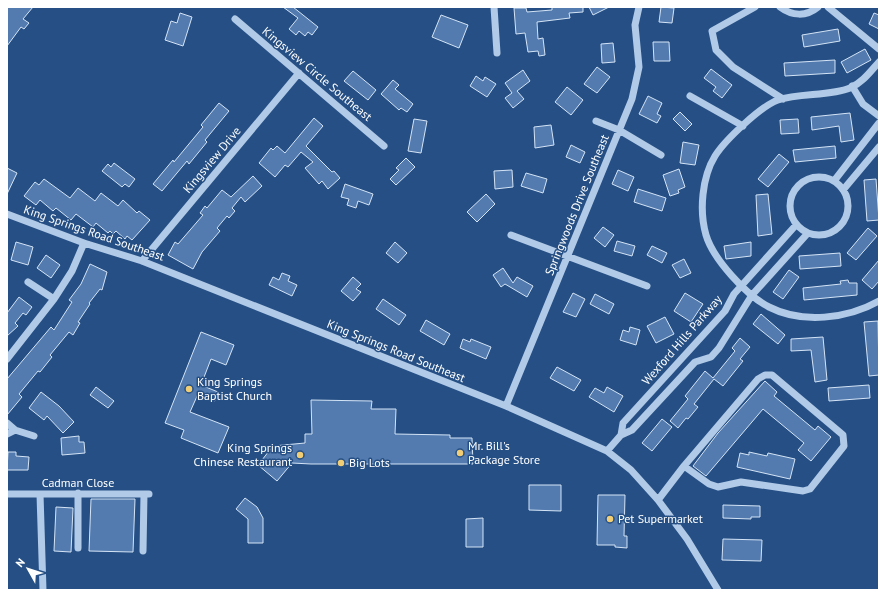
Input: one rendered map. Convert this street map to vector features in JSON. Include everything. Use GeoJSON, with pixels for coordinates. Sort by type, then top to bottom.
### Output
{"type":"FeatureCollection","features":[{"type":"Feature","properties":{"kind":"street"},"geometry":{"type":"LineString","coordinates":[[494,7],[497,53]]}},
{"type":"Feature","properties":{"kind":"street","name":"Springwoods Drive Southeast"},"geometry":{"type":"LineString","coordinates":[[506,406],[632,99],[639,67],[635,25],[639,7]]}},
{"type":"Feature","properties":{"kind":"street"},"geometry":{"type":"LineString","coordinates":[[755,7],[712,31],[716,50],[733,67],[783,99]]}},
{"type":"Feature","properties":{"kind":"street"},"geometry":{"type":"LineString","coordinates":[[780,7],[786,12],[805,14],[818,7]]}},
{"type":"Feature","properties":{"kind":"street"},"geometry":{"type":"LineString","coordinates":[[828,7],[879,49]]}},
{"type":"Feature","properties":{"kind":"street","name":"Kingsview Circle Southeast"},"geometry":{"type":"LineString","coordinates":[[235,19],[384,146]]}},
{"type":"Feature","properties":{"kind":"street"},"geometry":{"type":"LineString","coordinates":[[879,62],[864,79],[852,86],[777,100],[756,114],[715,156],[707,175],[702,204],[706,236],[718,259],[741,286],[768,307],[798,317],[854,313],[879,301]]}},
{"type":"Feature","properties":{"kind":"street","name":"Kingsview Drive"},"geometry":{"type":"LineString","coordinates":[[142,261],[299,73]]}},
{"type":"Feature","properties":{"kind":"street"},"geometry":{"type":"LineString","coordinates":[[852,86],[864,104],[879,116]]}},
{"type":"Feature","properties":{"kind":"street"},"geometry":{"type":"LineString","coordinates":[[690,96],[743,126]]}},
{"type":"Feature","properties":{"kind":"street"},"geometry":{"type":"LineString","coordinates":[[596,121],[619,130],[661,155]]}},
{"type":"Feature","properties":{"kind":"street"},"geometry":{"type":"LineString","coordinates":[[834,181],[879,123]]}},
{"type":"Feature","properties":{"kind":"street"},"geometry":{"type":"LineString","coordinates":[[844,190],[879,147]]}},
{"type":"Feature","properties":{"kind":"street"},"geometry":{"type":"LineString","coordinates":[[823,177],[834,181],[844,190],[848,200],[848,211],[844,221],[837,229],[828,234],[818,236],[808,234],[796,225],[790,214],[790,203],[793,192],[801,183],[811,178],[823,177]]}},
{"type":"Feature","properties":{"kind":"street","name":"King Springs Road Southeast"},"geometry":{"type":"LineString","coordinates":[[7,214],[84,243],[142,261],[506,406],[607,451],[631,470],[658,500],[687,539],[718,590]]}},
{"type":"Feature","properties":{"kind":"street","name":"Wexford Hills Parkway"},"geometry":{"type":"LineString","coordinates":[[621,435],[623,423],[725,311],[741,286],[796,225]]}},
{"type":"Feature","properties":{"kind":"street","name":"Wexford Hills Parkway"},"geometry":{"type":"LineString","coordinates":[[607,451],[621,435],[632,430],[695,362],[711,357],[719,348],[752,295],[808,234]]}},
{"type":"Feature","properties":{"kind":"street"},"geometry":{"type":"LineString","coordinates":[[511,235],[647,286]]}},
{"type":"Feature","properties":{"kind":"street"},"geometry":{"type":"LineString","coordinates":[[7,359],[54,299],[72,271],[84,243]]}},
{"type":"Feature","properties":{"kind":"street"},"geometry":{"type":"LineString","coordinates":[[28,282],[54,299]]}},
{"type":"Feature","properties":{"kind":"street"},"geometry":{"type":"LineString","coordinates":[[658,500],[684,466],[758,379],[765,375],[772,376],[794,392],[842,435],[845,441],[844,446],[810,489],[803,491],[741,482],[718,487],[704,481],[684,466]]}},
{"type":"Feature","properties":{"kind":"street"},"geometry":{"type":"LineString","coordinates":[[660,382],[669,390]]}},
{"type":"Feature","properties":{"kind":"street"},"geometry":{"type":"LineString","coordinates":[[7,423],[15,430],[34,436]]}},
{"type":"Feature","properties":{"kind":"street"},"geometry":{"type":"LineString","coordinates":[[7,434],[15,430]]}},
{"type":"Feature","properties":{"kind":"street"},"geometry":{"type":"LineString","coordinates":[[78,493],[78,548]]}},
{"type":"Feature","properties":{"kind":"street","name":"Cadman Close"},"geometry":{"type":"LineString","coordinates":[[7,494],[146,494],[143,551]]}},
{"type":"Feature","properties":{"kind":"street"},"geometry":{"type":"LineString","coordinates":[[40,494],[42,590]]}},
{"type":"Feature","properties":{"kind":"building"},"geometry":{"type":"Polygon","coordinates":[[[7,7],[33,7],[23,19],[29,23],[24,29],[21,27],[7,46],[7,7]]]}},
{"type":"Feature","properties":{"kind":"building"},"geometry":{"type":"Polygon","coordinates":[[[283,7],[293,7],[318,27],[312,35],[308,32],[305,36],[299,31],[296,35],[289,29],[298,18],[283,7]]]}},
{"type":"Feature","properties":{"kind":"building"},"geometry":{"type":"Polygon","coordinates":[[[552,7],[583,7],[583,12],[569,13],[570,18],[537,22],[538,39],[543,38],[545,55],[539,56],[538,51],[528,52],[525,33],[516,34],[514,8],[526,8],[527,12],[552,10],[552,7]]]}},
{"type":"Feature","properties":{"kind":"building"},"geometry":{"type":"Polygon","coordinates":[[[589,7],[609,7],[593,15],[589,7]]]}},
{"type":"Feature","properties":{"kind":"building"},"geometry":{"type":"Polygon","coordinates":[[[661,7],[674,8],[672,23],[659,22],[661,7]]]}},
{"type":"Feature","properties":{"kind":"building"},"geometry":{"type":"Polygon","coordinates":[[[180,13],[192,17],[183,46],[165,40],[171,21],[177,23],[180,13]]]}},
{"type":"Feature","properties":{"kind":"building"},"geometry":{"type":"Polygon","coordinates":[[[874,13],[879,15],[879,29],[869,24],[874,13]]]}},
{"type":"Feature","properties":{"kind":"building"},"geometry":{"type":"Polygon","coordinates":[[[441,15],[468,25],[459,48],[432,37],[441,15]]]}},
{"type":"Feature","properties":{"kind":"building"},"geometry":{"type":"Polygon","coordinates":[[[838,29],[840,41],[804,47],[802,35],[838,29]]]}},
{"type":"Feature","properties":{"kind":"building"},"geometry":{"type":"Polygon","coordinates":[[[653,42],[669,42],[670,61],[654,61],[653,42]]]}},
{"type":"Feature","properties":{"kind":"building"},"geometry":{"type":"Polygon","coordinates":[[[613,43],[615,62],[602,63],[601,44],[613,43]]]}},
{"type":"Feature","properties":{"kind":"building"},"geometry":{"type":"Polygon","coordinates":[[[865,49],[871,60],[847,73],[841,62],[865,49]]]}},
{"type":"Feature","properties":{"kind":"building"},"geometry":{"type":"Polygon","coordinates":[[[835,60],[835,73],[785,76],[784,63],[835,60]]]}},
{"type":"Feature","properties":{"kind":"building"},"geometry":{"type":"Polygon","coordinates":[[[597,67],[610,77],[597,93],[584,84],[597,67]]]}},
{"type":"Feature","properties":{"kind":"building"},"geometry":{"type":"Polygon","coordinates":[[[711,69],[732,85],[722,98],[713,91],[716,87],[704,78],[711,69]]]}},
{"type":"Feature","properties":{"kind":"building"},"geometry":{"type":"Polygon","coordinates":[[[523,70],[530,81],[517,91],[524,99],[513,108],[505,98],[512,93],[505,83],[523,70]]]}},
{"type":"Feature","properties":{"kind":"building"},"geometry":{"type":"Polygon","coordinates":[[[353,71],[376,90],[368,100],[344,81],[353,71]]]}},
{"type":"Feature","properties":{"kind":"building"},"geometry":{"type":"Polygon","coordinates":[[[476,76],[483,81],[485,77],[496,84],[487,97],[470,86],[476,76]]]}},
{"type":"Feature","properties":{"kind":"building"},"geometry":{"type":"Polygon","coordinates":[[[393,80],[399,85],[395,89],[413,104],[407,112],[401,108],[399,110],[381,94],[393,80]]]}},
{"type":"Feature","properties":{"kind":"building"},"geometry":{"type":"Polygon","coordinates":[[[567,87],[583,100],[571,115],[555,102],[567,87]]]}},
{"type":"Feature","properties":{"kind":"building"},"geometry":{"type":"Polygon","coordinates":[[[648,96],[662,103],[657,114],[661,116],[657,123],[639,114],[648,96]]]}},
{"type":"Feature","properties":{"kind":"building"},"geometry":{"type":"Polygon","coordinates":[[[219,103],[229,111],[205,140],[207,142],[189,164],[187,161],[162,191],[153,184],[173,160],[174,162],[203,127],[201,125],[219,103]]]}},
{"type":"Feature","properties":{"kind":"building"},"geometry":{"type":"Polygon","coordinates":[[[680,112],[692,124],[685,131],[673,119],[680,112]]]}},
{"type":"Feature","properties":{"kind":"building"},"geometry":{"type":"Polygon","coordinates":[[[850,113],[854,140],[841,142],[839,126],[812,130],[811,117],[850,113]]]}},
{"type":"Feature","properties":{"kind":"building"},"geometry":{"type":"Polygon","coordinates":[[[314,118],[323,126],[306,146],[340,178],[328,189],[322,181],[319,184],[305,168],[313,162],[301,152],[288,167],[285,165],[275,177],[259,163],[271,148],[273,150],[277,146],[285,153],[314,118]]]}},
{"type":"Feature","properties":{"kind":"building"},"geometry":{"type":"Polygon","coordinates":[[[414,119],[427,121],[421,153],[408,151],[414,119]]]}},
{"type":"Feature","properties":{"kind":"building"},"geometry":{"type":"Polygon","coordinates":[[[798,119],[799,133],[781,134],[780,120],[798,119]]]}},
{"type":"Feature","properties":{"kind":"building"},"geometry":{"type":"Polygon","coordinates":[[[551,125],[554,145],[535,148],[534,127],[551,125]]]}},
{"type":"Feature","properties":{"kind":"building"},"geometry":{"type":"Polygon","coordinates":[[[683,142],[699,145],[695,165],[680,163],[683,142]]]}},
{"type":"Feature","properties":{"kind":"building"},"geometry":{"type":"Polygon","coordinates":[[[571,145],[585,152],[580,163],[566,157],[571,145]]]}},
{"type":"Feature","properties":{"kind":"building"},"geometry":{"type":"Polygon","coordinates":[[[835,146],[836,158],[795,162],[793,150],[835,146]]]}},
{"type":"Feature","properties":{"kind":"building"},"geometry":{"type":"Polygon","coordinates":[[[779,154],[789,162],[768,187],[758,179],[779,154]]]}},
{"type":"Feature","properties":{"kind":"building"},"geometry":{"type":"Polygon","coordinates":[[[406,158],[415,167],[396,185],[390,179],[399,170],[396,168],[406,158]]]}},
{"type":"Feature","properties":{"kind":"building"},"geometry":{"type":"Polygon","coordinates":[[[114,163],[135,179],[129,187],[125,184],[122,187],[102,171],[108,164],[111,167],[114,163]]]}},
{"type":"Feature","properties":{"kind":"building"},"geometry":{"type":"Polygon","coordinates":[[[7,168],[17,173],[7,194],[7,168]]]}},
{"type":"Feature","properties":{"kind":"building"},"geometry":{"type":"Polygon","coordinates":[[[679,169],[685,187],[678,190],[679,193],[670,196],[663,175],[679,169]]]}},
{"type":"Feature","properties":{"kind":"building"},"geometry":{"type":"Polygon","coordinates":[[[512,170],[513,187],[495,189],[494,171],[512,170]]]}},
{"type":"Feature","properties":{"kind":"building"},"geometry":{"type":"Polygon","coordinates":[[[618,170],[634,177],[628,191],[612,184],[618,170]]]}},
{"type":"Feature","properties":{"kind":"building"},"geometry":{"type":"Polygon","coordinates":[[[526,173],[547,179],[543,193],[521,186],[526,173]]]}},
{"type":"Feature","properties":{"kind":"building"},"geometry":{"type":"Polygon","coordinates":[[[253,176],[262,186],[245,202],[241,197],[232,208],[235,211],[229,218],[227,216],[217,228],[220,231],[202,252],[193,269],[168,255],[175,242],[178,244],[203,215],[200,213],[205,206],[207,208],[222,190],[231,197],[253,176]]]}},
{"type":"Feature","properties":{"kind":"building"},"geometry":{"type":"Polygon","coordinates":[[[44,179],[70,198],[78,188],[95,201],[101,193],[118,206],[123,200],[137,213],[139,211],[150,220],[132,240],[127,236],[125,239],[116,231],[113,234],[110,231],[108,233],[96,223],[93,227],[76,214],[71,220],[56,208],[53,211],[40,200],[36,205],[24,196],[35,182],[39,185],[44,179]]]}},
{"type":"Feature","properties":{"kind":"building"},"geometry":{"type":"Polygon","coordinates":[[[876,179],[879,220],[867,221],[864,180],[876,179]]]}},
{"type":"Feature","properties":{"kind":"building"},"geometry":{"type":"Polygon","coordinates":[[[345,184],[373,194],[369,205],[358,201],[356,208],[347,205],[349,199],[341,197],[345,184]]]}},
{"type":"Feature","properties":{"kind":"building"},"geometry":{"type":"Polygon","coordinates":[[[638,189],[666,198],[662,211],[634,202],[638,189]]]}},
{"type":"Feature","properties":{"kind":"building"},"geometry":{"type":"Polygon","coordinates":[[[486,194],[495,204],[477,222],[467,212],[486,194]]]}},
{"type":"Feature","properties":{"kind":"building"},"geometry":{"type":"Polygon","coordinates":[[[768,194],[772,234],[758,236],[756,195],[768,194]]]}},
{"type":"Feature","properties":{"kind":"building"},"geometry":{"type":"Polygon","coordinates":[[[603,227],[614,235],[605,247],[594,238],[603,227]]]}},
{"type":"Feature","properties":{"kind":"building"},"geometry":{"type":"Polygon","coordinates":[[[868,228],[877,236],[856,260],[847,253],[868,228]]]}},
{"type":"Feature","properties":{"kind":"building"},"geometry":{"type":"Polygon","coordinates":[[[617,241],[635,246],[632,256],[614,251],[617,241]]]}},
{"type":"Feature","properties":{"kind":"building"},"geometry":{"type":"Polygon","coordinates":[[[16,242],[33,247],[28,265],[11,260],[16,242]]]}},
{"type":"Feature","properties":{"kind":"building"},"geometry":{"type":"Polygon","coordinates":[[[395,242],[407,253],[398,263],[386,253],[395,242]]]}},
{"type":"Feature","properties":{"kind":"building"},"geometry":{"type":"Polygon","coordinates":[[[751,242],[751,256],[726,259],[724,246],[751,242]]]}},
{"type":"Feature","properties":{"kind":"building"},"geometry":{"type":"Polygon","coordinates":[[[652,246],[667,253],[662,263],[647,255],[652,246]]]}},
{"type":"Feature","properties":{"kind":"building"},"geometry":{"type":"Polygon","coordinates":[[[840,253],[841,266],[800,269],[799,256],[840,253]]]}},
{"type":"Feature","properties":{"kind":"building"},"geometry":{"type":"Polygon","coordinates":[[[46,255],[60,265],[51,278],[37,268],[46,255]]]}},
{"type":"Feature","properties":{"kind":"building"},"geometry":{"type":"Polygon","coordinates":[[[684,259],[691,273],[680,278],[672,265],[684,259]]]}},
{"type":"Feature","properties":{"kind":"building"},"geometry":{"type":"Polygon","coordinates":[[[879,260],[879,281],[872,289],[862,280],[879,260]]]}},
{"type":"Feature","properties":{"kind":"building"},"geometry":{"type":"Polygon","coordinates":[[[90,264],[107,272],[102,290],[100,289],[89,303],[90,304],[78,322],[80,323],[73,335],[69,332],[50,355],[52,357],[19,394],[22,397],[7,415],[7,379],[51,327],[54,330],[72,302],[69,300],[81,284],[90,264]]]}},
{"type":"Feature","properties":{"kind":"building"},"geometry":{"type":"Polygon","coordinates":[[[503,268],[513,283],[517,277],[533,286],[527,297],[505,284],[501,287],[493,275],[503,268]]]}},
{"type":"Feature","properties":{"kind":"building"},"geometry":{"type":"Polygon","coordinates":[[[789,270],[799,277],[783,299],[773,292],[789,270]]]}},
{"type":"Feature","properties":{"kind":"building"},"geometry":{"type":"Polygon","coordinates":[[[282,273],[290,276],[288,281],[297,285],[292,296],[269,285],[273,277],[279,280],[282,273]]]}},
{"type":"Feature","properties":{"kind":"building"},"geometry":{"type":"Polygon","coordinates":[[[353,277],[361,284],[356,289],[361,292],[353,301],[341,291],[353,277]]]}},
{"type":"Feature","properties":{"kind":"building"},"geometry":{"type":"Polygon","coordinates":[[[848,280],[849,283],[857,283],[857,295],[804,300],[803,288],[841,284],[840,281],[848,280]]]}},
{"type":"Feature","properties":{"kind":"building"},"geometry":{"type":"Polygon","coordinates":[[[573,293],[585,299],[576,317],[563,312],[573,293]]]}},
{"type":"Feature","properties":{"kind":"building"},"geometry":{"type":"Polygon","coordinates":[[[685,293],[703,304],[691,322],[674,311],[685,293]]]}},
{"type":"Feature","properties":{"kind":"building"},"geometry":{"type":"Polygon","coordinates":[[[595,294],[614,304],[609,314],[590,304],[595,294]]]}},
{"type":"Feature","properties":{"kind":"building"},"geometry":{"type":"Polygon","coordinates":[[[19,297],[32,307],[26,315],[23,313],[15,323],[18,326],[7,336],[7,313],[19,297]]]}},
{"type":"Feature","properties":{"kind":"building"},"geometry":{"type":"Polygon","coordinates":[[[383,299],[406,315],[399,325],[376,309],[383,299]]]}},
{"type":"Feature","properties":{"kind":"building"},"geometry":{"type":"Polygon","coordinates":[[[761,314],[785,335],[778,344],[753,324],[761,314]]]}},
{"type":"Feature","properties":{"kind":"building"},"geometry":{"type":"Polygon","coordinates":[[[665,317],[674,334],[656,343],[647,326],[665,317]]]}},
{"type":"Feature","properties":{"kind":"building"},"geometry":{"type":"Polygon","coordinates":[[[426,320],[450,334],[444,345],[420,331],[426,320]]]}},
{"type":"Feature","properties":{"kind":"building"},"geometry":{"type":"Polygon","coordinates":[[[878,321],[879,375],[869,376],[864,322],[878,321]]]}},
{"type":"Feature","properties":{"kind":"building"},"geometry":{"type":"Polygon","coordinates":[[[630,327],[640,330],[636,345],[620,340],[623,330],[629,332],[630,327]]]}},
{"type":"Feature","properties":{"kind":"building","name":"King Springs Baptist Church"},"geometry":{"type":"Polygon","coordinates":[[[201,332],[234,345],[226,365],[211,359],[201,385],[218,392],[215,401],[198,394],[190,412],[229,427],[218,453],[181,438],[184,430],[165,423],[201,332]]]}},
{"type":"Feature","properties":{"kind":"building"},"geometry":{"type":"Polygon","coordinates":[[[823,337],[827,380],[815,382],[811,350],[791,351],[791,339],[823,337]]]}},
{"type":"Feature","properties":{"kind":"building"},"geometry":{"type":"Polygon","coordinates":[[[740,338],[750,347],[740,359],[743,361],[723,386],[714,379],[694,404],[698,407],[678,428],[670,421],[688,399],[685,396],[705,371],[713,378],[735,351],[732,348],[740,338]]]}},
{"type":"Feature","properties":{"kind":"building"},"geometry":{"type":"Polygon","coordinates":[[[463,339],[470,342],[471,339],[491,347],[486,359],[460,348],[463,339]]]}},
{"type":"Feature","properties":{"kind":"building"},"geometry":{"type":"Polygon","coordinates":[[[557,367],[581,380],[574,391],[550,378],[557,367]]]}},
{"type":"Feature","properties":{"kind":"building"},"geometry":{"type":"Polygon","coordinates":[[[765,381],[777,392],[774,396],[815,430],[818,426],[831,437],[811,461],[798,450],[804,443],[763,409],[706,476],[693,466],[718,433],[765,381]]]}},
{"type":"Feature","properties":{"kind":"building"},"geometry":{"type":"Polygon","coordinates":[[[869,385],[870,398],[829,401],[828,388],[869,385]]]}},
{"type":"Feature","properties":{"kind":"building"},"geometry":{"type":"Polygon","coordinates":[[[96,387],[114,401],[108,408],[90,395],[96,387]]]}},
{"type":"Feature","properties":{"kind":"building"},"geometry":{"type":"Polygon","coordinates":[[[607,387],[623,396],[614,412],[589,397],[595,388],[604,393],[607,387]]]}},
{"type":"Feature","properties":{"kind":"building"},"geometry":{"type":"Polygon","coordinates":[[[41,392],[59,406],[74,422],[63,433],[47,416],[44,420],[29,408],[41,392]]]}},
{"type":"Feature","properties":{"kind":"building"},"geometry":{"type":"Polygon","coordinates":[[[311,400],[372,401],[371,409],[396,409],[395,434],[450,435],[450,438],[472,438],[473,464],[292,463],[277,481],[258,465],[273,446],[305,443],[305,434],[312,434],[311,400]]]}},
{"type":"Feature","properties":{"kind":"building"},"geometry":{"type":"Polygon","coordinates":[[[662,419],[672,427],[652,451],[642,443],[662,419]]]}},
{"type":"Feature","properties":{"kind":"building"},"geometry":{"type":"Polygon","coordinates":[[[79,436],[79,442],[84,442],[85,453],[62,455],[61,438],[79,436]]]}},
{"type":"Feature","properties":{"kind":"building"},"geometry":{"type":"Polygon","coordinates":[[[8,452],[16,452],[16,456],[29,457],[28,470],[7,470],[8,452]]]}},
{"type":"Feature","properties":{"kind":"building"},"geometry":{"type":"Polygon","coordinates":[[[749,452],[767,456],[768,453],[795,459],[790,479],[737,467],[740,453],[749,455],[749,452]]]}},
{"type":"Feature","properties":{"kind":"building"},"geometry":{"type":"Polygon","coordinates":[[[529,485],[561,485],[561,511],[529,510],[529,485]]]}},
{"type":"Feature","properties":{"kind":"building"},"geometry":{"type":"Polygon","coordinates":[[[598,495],[625,495],[624,536],[627,536],[627,548],[615,547],[615,545],[597,545],[598,495]]]}},
{"type":"Feature","properties":{"kind":"building"},"geometry":{"type":"Polygon","coordinates":[[[245,498],[257,507],[263,518],[263,543],[248,543],[248,519],[236,509],[245,498]]]}},
{"type":"Feature","properties":{"kind":"building"},"geometry":{"type":"Polygon","coordinates":[[[91,499],[135,499],[133,552],[89,551],[91,499]]]}},
{"type":"Feature","properties":{"kind":"building"},"geometry":{"type":"Polygon","coordinates":[[[723,505],[760,506],[760,517],[751,517],[751,519],[723,518],[723,505]]]}},
{"type":"Feature","properties":{"kind":"building"},"geometry":{"type":"Polygon","coordinates":[[[56,507],[73,508],[71,552],[54,551],[56,507]]]}},
{"type":"Feature","properties":{"kind":"building"},"geometry":{"type":"Polygon","coordinates":[[[483,518],[483,547],[466,547],[466,519],[483,518]]]}},
{"type":"Feature","properties":{"kind":"building"},"geometry":{"type":"Polygon","coordinates":[[[723,539],[762,540],[761,561],[722,560],[723,539]]]}},
{"type":"Feature","properties":{"kind":"place","name":"King Springs Baptist Church"},"geometry":{"type":"Point","coordinates":[189,389]}},
{"type":"Feature","properties":{"kind":"place","name":"Mr. Bill's Package Store"},"geometry":{"type":"Point","coordinates":[460,453]}},
{"type":"Feature","properties":{"kind":"place","name":"King Springs Chinese Restaurant"},"geometry":{"type":"Point","coordinates":[300,455]}},
{"type":"Feature","properties":{"kind":"place","name":"Big Lots"},"geometry":{"type":"Point","coordinates":[341,463]}},
{"type":"Feature","properties":{"kind":"place","name":"Pet Supermarket"},"geometry":{"type":"Point","coordinates":[610,519]}}]}
